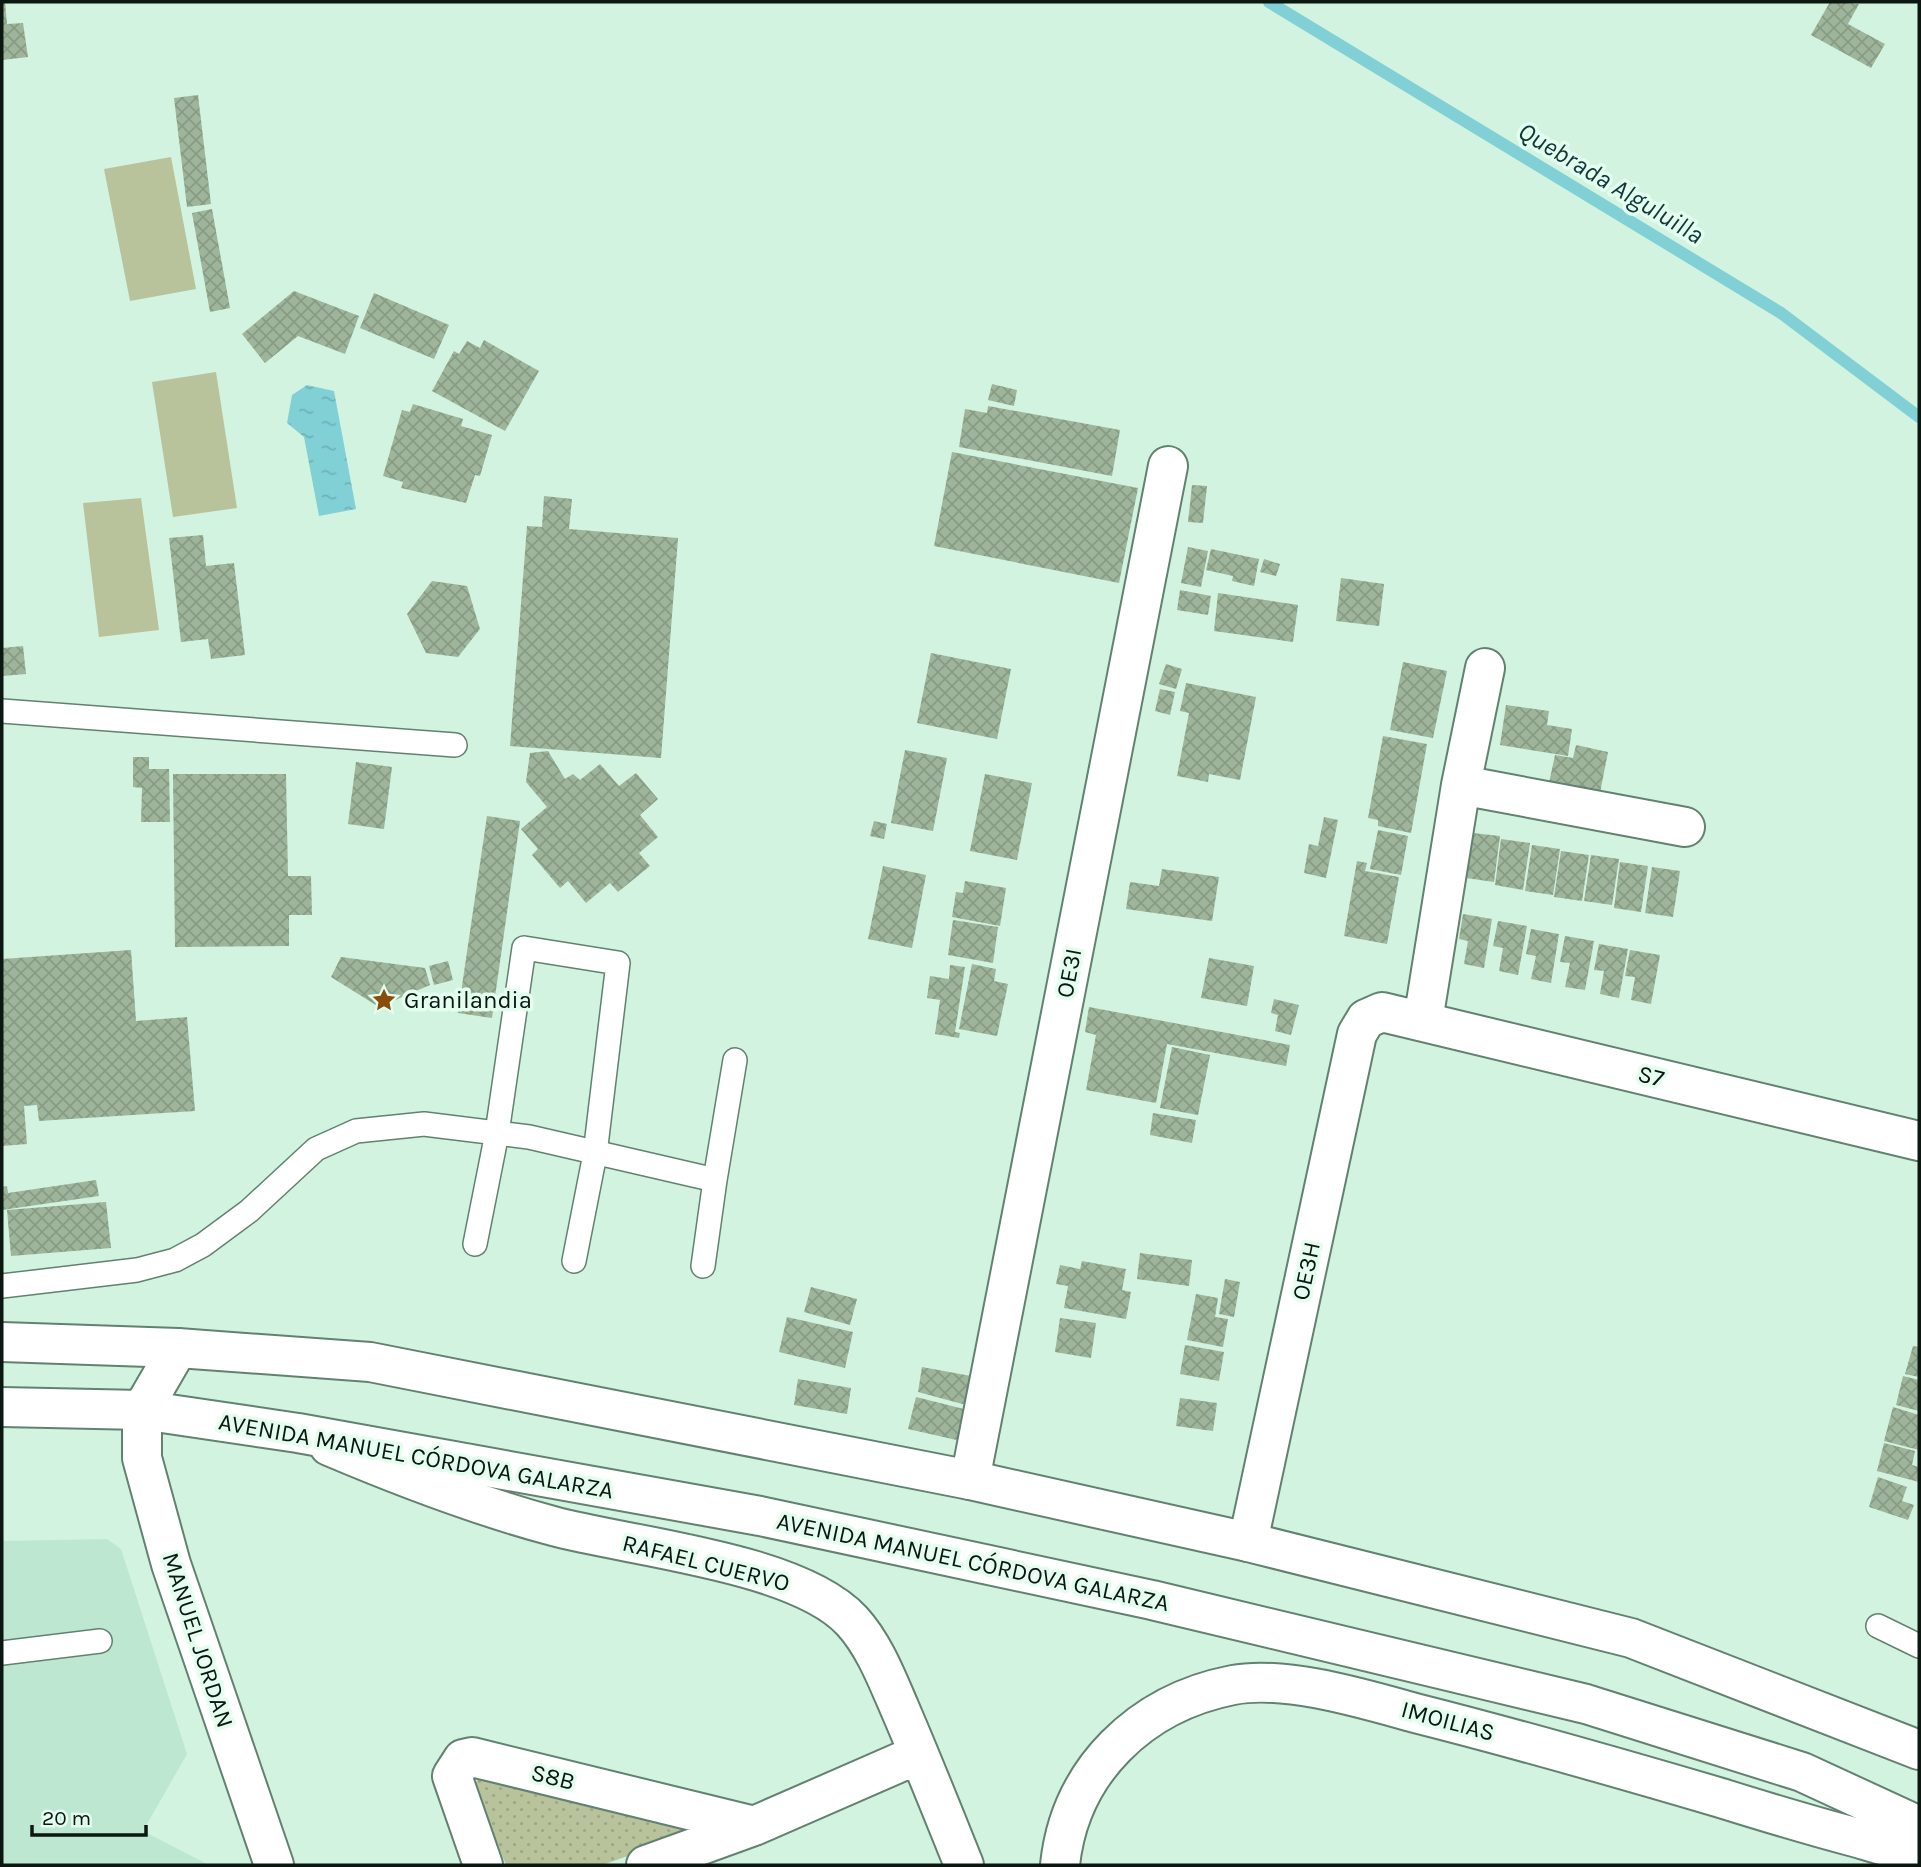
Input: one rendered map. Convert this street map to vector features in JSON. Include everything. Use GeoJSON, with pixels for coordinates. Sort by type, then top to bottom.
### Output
{"type":"FeatureCollection","features":[{"type":"Feature","properties":{"kind":"street","name":"OE3I"},"geometry":{"type":"LineString","coordinates":[[970,1480],[1168,466]]}},
{"type":"Feature","properties":{"kind":"street"},"geometry":{"type":"LineString","coordinates":[[1423,1021],[1461,785],[1485,668]]}},
{"type":"Feature","properties":{"kind":"street"},"geometry":{"type":"LineString","coordinates":[[1461,785],[1685,827]]}},
{"type":"Feature","properties":{"kind":"street","name":"S7"},"geometry":{"type":"LineString","coordinates":[[1382,1012],[1919,1141]]}},
{"type":"Feature","properties":{"kind":"street","name":"OE3H"},"geometry":{"type":"LineString","coordinates":[[1248,1542],[1357,1034],[1366,1019],[1382,1012]]}},
{"type":"Feature","properties":{"kind":"street"},"geometry":{"type":"LineString","coordinates":[[2,1342],[178,1348],[370,1362],[970,1480],[1248,1542],[1632,1638],[1919,1750]]}},
{"type":"Feature","properties":{"kind":"street"},"geometry":{"type":"LineString","coordinates":[[142,1410],[161,1371],[178,1348]]}},
{"type":"Feature","properties":{"kind":"street","name":"AVENIDA MANUEL CÓRDOVA GALARZA"},"geometry":{"type":"LineString","coordinates":[[2,1407],[142,1410],[298,1433],[760,1516],[1152,1600],[1586,1704],[1802,1772],[1919,1826]]}},
{"type":"Feature","properties":{"kind":"street","name":"MANUEL JORDAN"},"geometry":{"type":"LineString","coordinates":[[142,1410],[142,1458],[171,1564],[274,1865]]}},
{"type":"Feature","properties":{"kind":"street","name":"RAFAEL CUERVO"},"geometry":{"type":"LineString","coordinates":[[298,1433],[422,1486],[490,1508],[555,1526],[770,1575],[816,1594],[851,1620],[879,1662],[964,1865]]}},
{"type":"Feature","properties":{"kind":"street","name":"IMOILIAS"},"geometry":{"type":"LineString","coordinates":[[1060,1865],[1063,1837],[1085,1781],[1129,1731],[1181,1701],[1235,1685],[1286,1685],[1384,1704],[1584,1757],[1804,1824],[1919,1854]]}},
{"type":"Feature","properties":{"kind":"street"},"geometry":{"type":"LineString","coordinates":[[646,1865],[754,1826],[919,1754]]}},
{"type":"Feature","properties":{"kind":"street","name":"S8B"},"geometry":{"type":"LineString","coordinates":[[483,1865],[452,1776],[463,1759],[472,1757],[754,1826]]}},
{"type":"Feature","properties":{"kind":"lane"},"geometry":{"type":"LineString","coordinates":[[2,711],[455,745]]}},
{"type":"Feature","properties":{"kind":"lane"},"geometry":{"type":"LineString","coordinates":[[475,1244],[497,1133],[524,948],[618,964],[596,1154],[574,1261]]}},
{"type":"Feature","properties":{"kind":"lane"},"geometry":{"type":"LineString","coordinates":[[704,1266],[735,1060]]}},
{"type":"Feature","properties":{"kind":"lane"},"geometry":{"type":"LineString","coordinates":[[2,1286],[136,1270],[175,1260],[203,1245],[249,1211],[316,1149],[356,1131],[424,1124],[529,1137],[715,1180]]}},
{"type":"Feature","properties":{"kind":"lane"},"geometry":{"type":"LineString","coordinates":[[1878,1626],[1919,1646]]}},
{"type":"Feature","properties":{"kind":"lane"},"geometry":{"type":"LineString","coordinates":[[2,1653],[100,1641]]}},
{"type":"Feature","properties":{"kind":"shaded area"},"geometry":{"type":"Polygon","coordinates":[[[171,157],[196,289],[130,301],[104,169],[171,157]]]}},
{"type":"Feature","properties":{"kind":"shaded area"},"geometry":{"type":"Polygon","coordinates":[[[216,372],[237,508],[173,517],[152,382],[216,372]]]}},
{"type":"Feature","properties":{"kind":"shaded area"},"geometry":{"type":"Polygon","coordinates":[[[141,498],[159,630],[99,637],[83,503],[141,498]]]}},
{"type":"Feature","properties":{"kind":"shaded area"},"geometry":{"type":"Polygon","coordinates":[[[107,1539],[121,1549],[187,1754],[143,1831],[209,1865],[2,1865],[2,1541],[107,1539]]]}},
{"type":"Feature","properties":{"kind":"shaded area"},"geometry":{"type":"Polygon","coordinates":[[[479,1777],[687,1824],[688,1835],[602,1865],[506,1865],[474,1786],[479,1777]]]}},
{"type":"Feature","properties":{"kind":"water"},"geometry":{"type":"Polygon","coordinates":[[[307,385],[334,391],[356,509],[319,516],[304,437],[287,423],[292,395],[307,385]]]}},
{"type":"Feature","properties":{"kind":"building"},"geometry":{"type":"Polygon","coordinates":[[[2,2],[5,2],[7,24],[23,23],[28,57],[2,60],[2,2]]]}},
{"type":"Feature","properties":{"kind":"building"},"geometry":{"type":"Polygon","coordinates":[[[1830,2],[1859,4],[1848,24],[1885,44],[1871,68],[1811,35],[1830,2]]]}},
{"type":"Feature","properties":{"kind":"building"},"geometry":{"type":"Polygon","coordinates":[[[198,95],[211,204],[187,207],[174,98],[198,95]]]}},
{"type":"Feature","properties":{"kind":"building"},"geometry":{"type":"Polygon","coordinates":[[[212,209],[230,308],[210,312],[192,213],[212,209]]]}},
{"type":"Feature","properties":{"kind":"building"},"geometry":{"type":"Polygon","coordinates":[[[294,291],[359,316],[345,354],[298,336],[265,363],[242,334],[294,291]]]}},
{"type":"Feature","properties":{"kind":"building"},"geometry":{"type":"Polygon","coordinates":[[[374,293],[449,325],[434,359],[360,328],[374,293]]]}},
{"type":"Feature","properties":{"kind":"building"},"geometry":{"type":"Polygon","coordinates":[[[484,340],[539,371],[505,431],[432,391],[454,351],[459,354],[467,341],[480,348],[484,340]]]}},
{"type":"Feature","properties":{"kind":"building"},"geometry":{"type":"Polygon","coordinates":[[[992,384],[1017,390],[1014,406],[988,400],[992,384]]]}},
{"type":"Feature","properties":{"kind":"building"},"geometry":{"type":"Polygon","coordinates":[[[413,404],[463,419],[461,426],[492,435],[480,476],[475,475],[466,503],[401,488],[403,482],[383,476],[402,410],[410,412],[413,404]]]}},
{"type":"Feature","properties":{"kind":"building"},"geometry":{"type":"Polygon","coordinates":[[[988,406],[1120,430],[1112,476],[959,447],[965,409],[987,413],[988,406]]]}},
{"type":"Feature","properties":{"kind":"building"},"geometry":{"type":"Polygon","coordinates":[[[952,452],[1138,488],[1119,583],[934,546],[952,452]]]}},
{"type":"Feature","properties":{"kind":"building"},"geometry":{"type":"Polygon","coordinates":[[[1192,485],[1207,486],[1203,523],[1188,522],[1192,485]]]}},
{"type":"Feature","properties":{"kind":"building"},"geometry":{"type":"Polygon","coordinates":[[[544,496],[572,499],[569,529],[678,538],[661,758],[510,746],[527,526],[542,527],[544,496]]]}},
{"type":"Feature","properties":{"kind":"building"},"geometry":{"type":"Polygon","coordinates":[[[203,535],[206,566],[234,563],[245,655],[211,659],[208,639],[181,642],[169,538],[203,535]]]}},
{"type":"Feature","properties":{"kind":"building"},"geometry":{"type":"Polygon","coordinates":[[[1188,547],[1208,551],[1201,587],[1181,583],[1188,547]]]}},
{"type":"Feature","properties":{"kind":"building"},"geometry":{"type":"Polygon","coordinates":[[[1211,549],[1259,559],[1254,586],[1232,581],[1233,576],[1206,570],[1211,549]]]}},
{"type":"Feature","properties":{"kind":"building"},"geometry":{"type":"Polygon","coordinates":[[[1264,559],[1280,564],[1276,576],[1260,572],[1264,559]]]}},
{"type":"Feature","properties":{"kind":"building"},"geometry":{"type":"Polygon","coordinates":[[[1341,578],[1384,584],[1379,626],[1336,621],[1341,578]]]}},
{"type":"Feature","properties":{"kind":"building"},"geometry":{"type":"Polygon","coordinates":[[[432,581],[467,586],[480,629],[458,657],[426,653],[407,614],[432,581]]]}},
{"type":"Feature","properties":{"kind":"building"},"geometry":{"type":"Polygon","coordinates":[[[1180,590],[1211,596],[1208,615],[1177,610],[1180,590]]]}},
{"type":"Feature","properties":{"kind":"building"},"geometry":{"type":"Polygon","coordinates":[[[1218,593],[1298,605],[1293,642],[1214,631],[1218,593]]]}},
{"type":"Feature","properties":{"kind":"building"},"geometry":{"type":"Polygon","coordinates":[[[23,646],[26,674],[2,676],[2,648],[23,646]]]}},
{"type":"Feature","properties":{"kind":"building"},"geometry":{"type":"Polygon","coordinates":[[[931,653],[1011,669],[997,739],[917,723],[931,653]]]}},
{"type":"Feature","properties":{"kind":"building"},"geometry":{"type":"Polygon","coordinates":[[[1403,662],[1447,671],[1433,738],[1390,730],[1403,662]]]}},
{"type":"Feature","properties":{"kind":"building"},"geometry":{"type":"Polygon","coordinates":[[[1166,664],[1182,669],[1176,689],[1159,684],[1166,664]]]}},
{"type":"Feature","properties":{"kind":"building"},"geometry":{"type":"Polygon","coordinates":[[[1186,683],[1256,697],[1240,780],[1209,774],[1208,782],[1177,776],[1189,713],[1180,711],[1186,683]]]}},
{"type":"Feature","properties":{"kind":"building"},"geometry":{"type":"Polygon","coordinates":[[[1160,689],[1175,692],[1170,715],[1155,711],[1160,689]]]}},
{"type":"Feature","properties":{"kind":"building"},"geometry":{"type":"Polygon","coordinates":[[[1506,705],[1549,711],[1547,725],[1572,729],[1568,756],[1500,745],[1506,705]]]}},
{"type":"Feature","properties":{"kind":"building"},"geometry":{"type":"Polygon","coordinates":[[[1383,736],[1427,744],[1411,833],[1378,826],[1378,820],[1368,818],[1383,736]]]}},
{"type":"Feature","properties":{"kind":"building"},"geometry":{"type":"Polygon","coordinates":[[[1576,745],[1608,752],[1600,793],[1549,783],[1555,755],[1573,758],[1576,745]]]}},
{"type":"Feature","properties":{"kind":"building"},"geometry":{"type":"Polygon","coordinates":[[[905,750],[947,758],[933,831],[891,823],[905,750]]]}},
{"type":"Feature","properties":{"kind":"building"},"geometry":{"type":"Polygon","coordinates":[[[548,751],[565,779],[573,774],[580,780],[600,764],[619,786],[636,773],[658,799],[640,815],[658,837],[639,853],[650,866],[618,892],[610,883],[586,903],[568,881],[560,888],[532,855],[538,849],[521,829],[547,807],[526,782],[530,753],[548,751]]]}},
{"type":"Feature","properties":{"kind":"building"},"geometry":{"type":"Polygon","coordinates":[[[133,757],[149,757],[149,769],[169,769],[170,822],[141,822],[142,788],[133,787],[133,757]]]}},
{"type":"Feature","properties":{"kind":"building"},"geometry":{"type":"Polygon","coordinates":[[[356,762],[392,767],[384,829],[348,824],[356,762]]]}},
{"type":"Feature","properties":{"kind":"building"},"geometry":{"type":"Polygon","coordinates":[[[173,774],[286,774],[288,876],[311,876],[312,915],[289,915],[289,946],[175,947],[173,774]]]}},
{"type":"Feature","properties":{"kind":"building"},"geometry":{"type":"Polygon","coordinates":[[[985,774],[1032,783],[1017,860],[970,851],[985,774]]]}},
{"type":"Feature","properties":{"kind":"building"},"geometry":{"type":"Polygon","coordinates":[[[487,816],[520,821],[492,1018],[458,1013],[487,816]]]}},
{"type":"Feature","properties":{"kind":"building"},"geometry":{"type":"Polygon","coordinates":[[[1324,817],[1338,820],[1326,878],[1304,873],[1309,844],[1318,846],[1324,817]]]}},
{"type":"Feature","properties":{"kind":"building"},"geometry":{"type":"Polygon","coordinates":[[[874,821],[887,824],[884,839],[870,836],[874,821]]]}},
{"type":"Feature","properties":{"kind":"building"},"geometry":{"type":"Polygon","coordinates":[[[1378,830],[1408,836],[1401,875],[1370,869],[1378,830]]]}},
{"type":"Feature","properties":{"kind":"building"},"geometry":{"type":"Polygon","coordinates":[[[1473,833],[1500,836],[1494,882],[1466,878],[1473,833]]]}},
{"type":"Feature","properties":{"kind":"building"},"geometry":{"type":"Polygon","coordinates":[[[1501,839],[1530,843],[1523,890],[1495,885],[1501,839]]]}},
{"type":"Feature","properties":{"kind":"building"},"geometry":{"type":"Polygon","coordinates":[[[1532,845],[1560,849],[1553,895],[1525,891],[1532,845]]]}},
{"type":"Feature","properties":{"kind":"building"},"geometry":{"type":"Polygon","coordinates":[[[1561,851],[1589,855],[1582,901],[1554,897],[1561,851]]]}},
{"type":"Feature","properties":{"kind":"building"},"geometry":{"type":"Polygon","coordinates":[[[1591,855],[1619,859],[1612,905],[1584,901],[1591,855]]]}},
{"type":"Feature","properties":{"kind":"building"},"geometry":{"type":"Polygon","coordinates":[[[1357,861],[1367,863],[1365,871],[1399,877],[1387,944],[1344,936],[1357,861]]]}},
{"type":"Feature","properties":{"kind":"building"},"geometry":{"type":"Polygon","coordinates":[[[1620,862],[1648,866],[1641,912],[1614,908],[1620,862]]]}},
{"type":"Feature","properties":{"kind":"building"},"geometry":{"type":"Polygon","coordinates":[[[883,866],[926,875],[912,948],[868,939],[883,866]]]}},
{"type":"Feature","properties":{"kind":"building"},"geometry":{"type":"Polygon","coordinates":[[[1652,867],[1680,871],[1673,917],[1645,913],[1652,867]]]}},
{"type":"Feature","properties":{"kind":"building"},"geometry":{"type":"Polygon","coordinates":[[[1162,869],[1219,877],[1212,921],[1126,909],[1130,882],[1159,886],[1162,869]]]}},
{"type":"Feature","properties":{"kind":"building"},"geometry":{"type":"Polygon","coordinates":[[[965,881],[1006,888],[1000,926],[952,917],[956,892],[963,893],[965,881]]]}},
{"type":"Feature","properties":{"kind":"building"},"geometry":{"type":"Polygon","coordinates":[[[1463,914],[1492,919],[1484,968],[1464,964],[1468,941],[1459,939],[1463,914]]]}},
{"type":"Feature","properties":{"kind":"building"},"geometry":{"type":"Polygon","coordinates":[[[953,920],[998,927],[993,963],[948,955],[953,920]]]}},
{"type":"Feature","properties":{"kind":"building"},"geometry":{"type":"Polygon","coordinates":[[[1498,921],[1527,926],[1518,975],[1499,971],[1503,948],[1493,946],[1498,921]]]}},
{"type":"Feature","properties":{"kind":"building"},"geometry":{"type":"Polygon","coordinates":[[[1531,929],[1559,934],[1551,983],[1531,979],[1536,956],[1526,954],[1531,929]]]}},
{"type":"Feature","properties":{"kind":"building"},"geometry":{"type":"Polygon","coordinates":[[[1565,936],[1594,941],[1585,990],[1565,987],[1570,963],[1560,962],[1565,936]]]}},
{"type":"Feature","properties":{"kind":"building"},"geometry":{"type":"Polygon","coordinates":[[[1599,944],[1628,949],[1619,998],[1600,994],[1604,971],[1594,970],[1599,944]]]}},
{"type":"Feature","properties":{"kind":"building"},"geometry":{"type":"Polygon","coordinates":[[[131,950],[136,1021],[187,1017],[195,1111],[39,1121],[37,1105],[24,1106],[27,1144],[2,1146],[2,959],[131,950]]]}},
{"type":"Feature","properties":{"kind":"building"},"geometry":{"type":"Polygon","coordinates":[[[1630,950],[1660,955],[1651,1004],[1631,1000],[1635,977],[1625,976],[1630,950]]]}},
{"type":"Feature","properties":{"kind":"building"},"geometry":{"type":"Polygon","coordinates":[[[341,957],[425,968],[430,985],[379,1007],[331,977],[341,957]]]}},
{"type":"Feature","properties":{"kind":"building"},"geometry":{"type":"Polygon","coordinates":[[[1209,958],[1254,966],[1247,1006],[1201,998],[1209,958]]]}},
{"type":"Feature","properties":{"kind":"building"},"geometry":{"type":"Polygon","coordinates":[[[448,961],[453,980],[434,985],[429,966],[448,961]]]}},
{"type":"Feature","properties":{"kind":"building"},"geometry":{"type":"Polygon","coordinates":[[[972,964],[996,969],[994,981],[1008,984],[997,1036],[959,1029],[972,964]]]}},
{"type":"Feature","properties":{"kind":"building"},"geometry":{"type":"Polygon","coordinates":[[[950,965],[965,967],[955,1032],[960,1033],[959,1038],[935,1034],[940,1000],[927,998],[930,976],[949,979],[950,965]]]}},
{"type":"Feature","properties":{"kind":"building"},"geometry":{"type":"Polygon","coordinates":[[[1274,999],[1299,1005],[1291,1035],[1275,1031],[1278,1015],[1271,1013],[1274,999]]]}},
{"type":"Feature","properties":{"kind":"building"},"geometry":{"type":"Polygon","coordinates":[[[1089,1007],[1290,1045],[1286,1066],[1167,1044],[1156,1103],[1086,1090],[1096,1035],[1085,1032],[1089,1007]]]}},
{"type":"Feature","properties":{"kind":"building"},"geometry":{"type":"Polygon","coordinates":[[[1172,1047],[1210,1055],[1198,1115],[1160,1108],[1172,1047]]]}},
{"type":"Feature","properties":{"kind":"building"},"geometry":{"type":"Polygon","coordinates":[[[1153,1113],[1196,1120],[1192,1143],[1150,1135],[1153,1113]]]}},
{"type":"Feature","properties":{"kind":"building"},"geometry":{"type":"Polygon","coordinates":[[[96,1180],[99,1196],[2,1210],[2,1187],[7,1186],[8,1193],[96,1180]]]}},
{"type":"Feature","properties":{"kind":"building"},"geometry":{"type":"Polygon","coordinates":[[[106,1202],[111,1248],[11,1256],[7,1210],[106,1202]]]}},
{"type":"Feature","properties":{"kind":"building"},"geometry":{"type":"Polygon","coordinates":[[[1140,1253],[1192,1260],[1189,1286],[1137,1279],[1140,1253]]]}},
{"type":"Feature","properties":{"kind":"building"},"geometry":{"type":"Polygon","coordinates":[[[1082,1261],[1126,1269],[1122,1290],[1131,1292],[1126,1319],[1064,1308],[1068,1286],[1056,1284],[1060,1265],[1080,1269],[1082,1261]]]}},
{"type":"Feature","properties":{"kind":"building"},"geometry":{"type":"Polygon","coordinates":[[[1225,1279],[1240,1282],[1234,1317],[1219,1314],[1225,1279]]]}},
{"type":"Feature","properties":{"kind":"building"},"geometry":{"type":"Polygon","coordinates":[[[811,1287],[857,1299],[850,1325],[804,1312],[811,1287]]]}},
{"type":"Feature","properties":{"kind":"building"},"geometry":{"type":"Polygon","coordinates":[[[1196,1294],[1218,1298],[1215,1317],[1228,1319],[1223,1347],[1187,1340],[1196,1294]]]}},
{"type":"Feature","properties":{"kind":"building"},"geometry":{"type":"Polygon","coordinates":[[[787,1317],[853,1332],[845,1368],[779,1352],[787,1317]]]}},
{"type":"Feature","properties":{"kind":"building"},"geometry":{"type":"Polygon","coordinates":[[[1060,1318],[1096,1323],[1091,1358],[1055,1352],[1060,1318]]]}},
{"type":"Feature","properties":{"kind":"building"},"geometry":{"type":"Polygon","coordinates":[[[1185,1345],[1224,1352],[1219,1381],[1180,1374],[1185,1345]]]}},
{"type":"Feature","properties":{"kind":"building"},"geometry":{"type":"Polygon","coordinates":[[[1913,1346],[1919,1347],[1919,1377],[1905,1374],[1913,1346]]]}},
{"type":"Feature","properties":{"kind":"building"},"geometry":{"type":"Polygon","coordinates":[[[922,1367],[971,1376],[966,1405],[918,1392],[922,1367]]]}},
{"type":"Feature","properties":{"kind":"building"},"geometry":{"type":"Polygon","coordinates":[[[1903,1376],[1919,1380],[1919,1411],[1896,1405],[1903,1376]]]}},
{"type":"Feature","properties":{"kind":"building"},"geometry":{"type":"Polygon","coordinates":[[[798,1379],[851,1388],[847,1414],[794,1405],[798,1379]]]}},
{"type":"Feature","properties":{"kind":"building"},"geometry":{"type":"Polygon","coordinates":[[[916,1397],[968,1410],[961,1441],[908,1429],[916,1397]]]}},
{"type":"Feature","properties":{"kind":"building"},"geometry":{"type":"Polygon","coordinates":[[[1180,1398],[1217,1403],[1213,1431],[1176,1426],[1180,1398]]]}},
{"type":"Feature","properties":{"kind":"building"},"geometry":{"type":"Polygon","coordinates":[[[1893,1407],[1919,1415],[1919,1450],[1884,1441],[1893,1407]]]}},
{"type":"Feature","properties":{"kind":"building"},"geometry":{"type":"Polygon","coordinates":[[[1884,1443],[1915,1451],[1912,1465],[1919,1467],[1919,1482],[1877,1471],[1884,1443]]]}},
{"type":"Feature","properties":{"kind":"building"},"geometry":{"type":"Polygon","coordinates":[[[1878,1477],[1907,1487],[1902,1501],[1914,1505],[1908,1520],[1869,1507],[1878,1477]]]}},
{"type":"Feature","properties":{"kind":"waterway","name":"Quebrada Alguluilla"},"geometry":{"type":"LineString","coordinates":[[1269,2],[1781,313],[1919,417]]}},
{"type":"Feature","properties":{"kind":"place","name":"Granilandia"},"geometry":{"type":"Point","coordinates":[384,1000]}}]}
